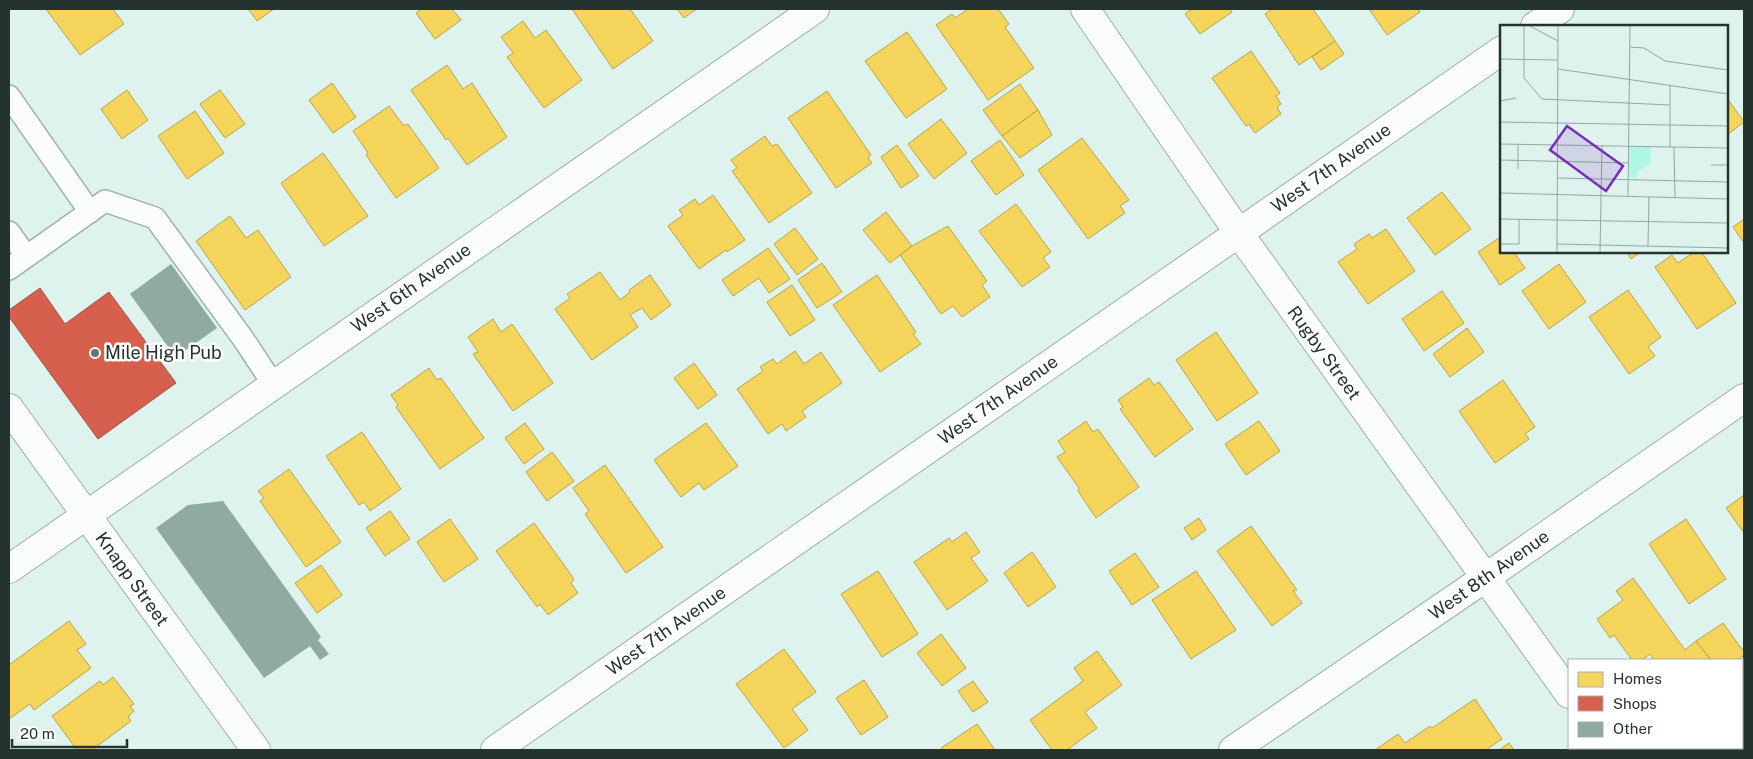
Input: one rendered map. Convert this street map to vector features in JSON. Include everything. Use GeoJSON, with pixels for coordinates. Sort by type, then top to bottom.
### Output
{"type":"FeatureCollection","features":[{"type":"Feature","properties":{"kind":"street","name":"West 6th Avenue"},"geometry":{"type":"LineString","coordinates":[[9,569],[815,9]]}},
{"type":"Feature","properties":{"kind":"street","name":"Rugby Street"},"geometry":{"type":"LineString","coordinates":[[1084,9],[1238,232],[1568,693]]}},
{"type":"Feature","properties":{"kind":"street"},"geometry":{"type":"LineString","coordinates":[[1536,25],[1560,9]]}},
{"type":"Feature","properties":{"kind":"street","name":"West 7th Avenue"},"geometry":{"type":"LineString","coordinates":[[495,750],[1500,51]]}},
{"type":"Feature","properties":{"kind":"street","name":"West 8th Avenue"},"geometry":{"type":"LineString","coordinates":[[1233,750],[1486,578],[1744,398]]}},
{"type":"Feature","properties":{"kind":"street","name":"Knapp Street"},"geometry":{"type":"LineString","coordinates":[[9,408],[256,750]]}},
{"type":"Feature","properties":{"kind":"lane"},"geometry":{"type":"LineString","coordinates":[[9,96],[90,212]]}},
{"type":"Feature","properties":{"kind":"lane"},"geometry":{"type":"LineString","coordinates":[[9,269],[105,201],[155,218],[244,340],[273,384]]}},
{"type":"Feature","properties":{"kind":"lane"},"geometry":{"type":"LineString","coordinates":[[9,232],[26,256]]}},
{"type":"Feature","properties":{"kind":"building: Homes"},"geometry":{"type":"Polygon","coordinates":[[[46,9],[113,9],[124,24],[80,55],[46,9]]]}},
{"type":"Feature","properties":{"kind":"building: Homes"},"geometry":{"type":"Polygon","coordinates":[[[248,9],[274,9],[257,21],[248,9]]]}},
{"type":"Feature","properties":{"kind":"building: Homes"},"geometry":{"type":"Polygon","coordinates":[[[422,9],[452,9],[461,20],[435,39],[416,13],[422,9]]]}},
{"type":"Feature","properties":{"kind":"building: Homes"},"geometry":{"type":"Polygon","coordinates":[[[572,9],[630,9],[653,41],[613,69],[572,9]]]}},
{"type":"Feature","properties":{"kind":"building: Homes"},"geometry":{"type":"Polygon","coordinates":[[[677,9],[697,9],[684,18],[677,9]]]}},
{"type":"Feature","properties":{"kind":"building: Homes"},"geometry":{"type":"Polygon","coordinates":[[[968,9],[998,9],[1009,24],[1005,27],[1034,68],[988,100],[936,25],[952,14],[955,18],[968,9]]]}},
{"type":"Feature","properties":{"kind":"building: Homes"},"geometry":{"type":"Polygon","coordinates":[[[1192,9],[1230,9],[1232,12],[1200,34],[1185,14],[1192,9]]]}},
{"type":"Feature","properties":{"kind":"building: Homes"},"geometry":{"type":"Polygon","coordinates":[[[1272,9],[1313,9],[1335,41],[1299,65],[1265,14],[1272,9]]]}},
{"type":"Feature","properties":{"kind":"building: Homes"},"geometry":{"type":"Polygon","coordinates":[[[1369,9],[1417,9],[1420,12],[1387,35],[1369,9]]]}},
{"type":"Feature","properties":{"kind":"building: Homes"},"geometry":{"type":"Polygon","coordinates":[[[523,21],[535,38],[546,30],[582,80],[544,108],[507,57],[513,53],[501,37],[523,21]]]}},
{"type":"Feature","properties":{"kind":"building: Homes"},"geometry":{"type":"Polygon","coordinates":[[[907,32],[947,89],[906,118],[865,61],[907,32]]]}},
{"type":"Feature","properties":{"kind":"building: Homes"},"geometry":{"type":"Polygon","coordinates":[[[1335,41],[1344,54],[1321,70],[1312,57],[1335,41]]]}},
{"type":"Feature","properties":{"kind":"building: Homes"},"geometry":{"type":"Polygon","coordinates":[[[1251,51],[1280,93],[1276,96],[1281,104],[1277,107],[1281,114],[1255,133],[1249,124],[1246,126],[1212,78],[1251,51]]]}},
{"type":"Feature","properties":{"kind":"building: Homes"},"geometry":{"type":"Polygon","coordinates":[[[447,65],[463,89],[472,83],[507,137],[467,165],[448,138],[446,140],[411,90],[447,65]]]}},
{"type":"Feature","properties":{"kind":"building: Homes"},"geometry":{"type":"Polygon","coordinates":[[[332,83],[356,117],[333,133],[309,100],[332,83]]]}},
{"type":"Feature","properties":{"kind":"building: Homes"},"geometry":{"type":"Polygon","coordinates":[[[1020,84],[1038,110],[1002,136],[983,110],[1020,84]]]}},
{"type":"Feature","properties":{"kind":"building: Homes"},"geometry":{"type":"Polygon","coordinates":[[[127,90],[148,120],[122,139],[101,109],[127,90]]]}},
{"type":"Feature","properties":{"kind":"building: Homes"},"geometry":{"type":"Polygon","coordinates":[[[220,90],[245,124],[225,138],[200,104],[220,90]]]}},
{"type":"Feature","properties":{"kind":"building: Homes"},"geometry":{"type":"Polygon","coordinates":[[[827,91],[871,155],[868,158],[872,163],[836,188],[788,118],[827,91]]]}},
{"type":"Feature","properties":{"kind":"building: Homes"},"geometry":{"type":"Polygon","coordinates":[[[1728,99],[1744,122],[1728,134],[1728,99]]]}},
{"type":"Feature","properties":{"kind":"building: Homes"},"geometry":{"type":"Polygon","coordinates":[[[389,106],[404,126],[408,124],[439,168],[396,198],[366,155],[368,153],[353,131],[389,106]]]}},
{"type":"Feature","properties":{"kind":"building: Homes"},"geometry":{"type":"Polygon","coordinates":[[[1038,110],[1052,135],[1020,158],[1002,136],[1038,110]]]}},
{"type":"Feature","properties":{"kind":"building: Homes"},"geometry":{"type":"Polygon","coordinates":[[[195,111],[224,153],[187,179],[158,136],[195,111]]]}},
{"type":"Feature","properties":{"kind":"building: Homes"},"geometry":{"type":"Polygon","coordinates":[[[941,119],[967,153],[934,179],[908,144],[941,119]]]}},
{"type":"Feature","properties":{"kind":"building: Homes"},"geometry":{"type":"Polygon","coordinates":[[[765,136],[772,146],[777,144],[812,193],[769,223],[732,171],[737,168],[731,160],[765,136]]]}},
{"type":"Feature","properties":{"kind":"building: Homes"},"geometry":{"type":"Polygon","coordinates":[[[1082,138],[1129,200],[1120,206],[1125,213],[1088,239],[1038,170],[1082,138]]]}},
{"type":"Feature","properties":{"kind":"building: Homes"},"geometry":{"type":"Polygon","coordinates":[[[1000,140],[1024,175],[996,195],[971,161],[1000,140]]]}},
{"type":"Feature","properties":{"kind":"building: Homes"},"geometry":{"type":"Polygon","coordinates":[[[897,145],[919,176],[901,188],[881,157],[897,145]]]}},
{"type":"Feature","properties":{"kind":"building: Homes"},"geometry":{"type":"Polygon","coordinates":[[[323,153],[368,216],[324,246],[281,183],[323,153]]]}},
{"type":"Feature","properties":{"kind":"building: Homes"},"geometry":{"type":"Polygon","coordinates":[[[1442,192],[1471,229],[1435,255],[1407,218],[1442,192]]]}},
{"type":"Feature","properties":{"kind":"building: Homes"},"geometry":{"type":"Polygon","coordinates":[[[713,195],[745,240],[727,252],[726,250],[699,269],[668,226],[683,215],[679,210],[695,199],[699,205],[713,195]]]}},
{"type":"Feature","properties":{"kind":"building: Homes"},"geometry":{"type":"Polygon","coordinates":[[[1016,204],[1051,252],[1043,258],[1050,267],[1022,287],[979,231],[1016,204]]]}},
{"type":"Feature","properties":{"kind":"building: Homes"},"geometry":{"type":"Polygon","coordinates":[[[886,212],[912,246],[890,263],[863,230],[886,212]]]}},
{"type":"Feature","properties":{"kind":"building: Homes"},"geometry":{"type":"Polygon","coordinates":[[[230,216],[246,238],[258,230],[291,277],[245,310],[196,241],[230,216]]]}},
{"type":"Feature","properties":{"kind":"building: Homes"},"geometry":{"type":"Polygon","coordinates":[[[1744,219],[1744,243],[1733,227],[1744,219]]]}},
{"type":"Feature","properties":{"kind":"building: Homes"},"geometry":{"type":"Polygon","coordinates":[[[948,226],[987,281],[982,285],[990,297],[962,317],[953,306],[941,314],[900,255],[948,226]]]}},
{"type":"Feature","properties":{"kind":"building: Homes"},"geometry":{"type":"Polygon","coordinates":[[[795,228],[818,259],[797,275],[774,244],[795,228]]]}},
{"type":"Feature","properties":{"kind":"building: Homes"},"geometry":{"type":"Polygon","coordinates":[[[1386,229],[1415,271],[1368,304],[1338,262],[1357,249],[1354,244],[1369,234],[1372,238],[1386,229]]]}},
{"type":"Feature","properties":{"kind":"building: Homes"},"geometry":{"type":"Polygon","coordinates":[[[1500,237],[1500,252],[1514,252],[1525,268],[1500,285],[1478,252],[1500,237]]]}},
{"type":"Feature","properties":{"kind":"building: Homes"},"geometry":{"type":"Polygon","coordinates":[[[768,248],[790,279],[769,293],[759,278],[733,296],[722,280],[768,248]]]}},
{"type":"Feature","properties":{"kind":"building: Homes"},"geometry":{"type":"Polygon","coordinates":[[[1627,252],[1641,252],[1631,259],[1627,252]]]}},
{"type":"Feature","properties":{"kind":"building: Homes"},"geometry":{"type":"Polygon","coordinates":[[[1694,252],[1702,252],[1736,303],[1697,329],[1655,267],[1672,255],[1678,263],[1694,252]]]}},
{"type":"Feature","properties":{"kind":"building: Homes"},"geometry":{"type":"Polygon","coordinates":[[[822,263],[842,292],[817,308],[798,280],[822,263]]]}},
{"type":"Feature","properties":{"kind":"building: Homes"},"geometry":{"type":"Polygon","coordinates":[[[1559,264],[1586,302],[1549,329],[1522,291],[1559,264]]]}},
{"type":"Feature","properties":{"kind":"building: Homes"},"geometry":{"type":"Polygon","coordinates":[[[600,272],[620,300],[630,292],[629,290],[650,275],[671,305],[651,320],[642,308],[630,315],[638,327],[592,360],[555,309],[570,298],[567,294],[600,272]]]}},
{"type":"Feature","properties":{"kind":"building: Homes"},"geometry":{"type":"Polygon","coordinates":[[[877,275],[916,332],[913,334],[921,344],[880,372],[833,305],[877,275]]]}},
{"type":"Feature","properties":{"kind":"building: Homes"},"geometry":{"type":"Polygon","coordinates":[[[792,285],[815,320],[790,336],[767,302],[792,285]]]}},
{"type":"Feature","properties":{"kind":"building: Homes"},"geometry":{"type":"Polygon","coordinates":[[[1628,290],[1661,337],[1648,347],[1655,356],[1629,374],[1589,317],[1628,290]]]}},
{"type":"Feature","properties":{"kind":"building: Homes"},"geometry":{"type":"Polygon","coordinates":[[[1442,291],[1464,323],[1424,351],[1402,319],[1442,291]]]}},
{"type":"Feature","properties":{"kind":"building: Homes"},"geometry":{"type":"Polygon","coordinates":[[[493,319],[501,332],[512,324],[553,383],[513,411],[473,354],[478,352],[468,337],[493,319]]]}},
{"type":"Feature","properties":{"kind":"building: Homes"},"geometry":{"type":"Polygon","coordinates":[[[1467,328],[1484,352],[1450,377],[1433,354],[1467,328]]]}},
{"type":"Feature","properties":{"kind":"building: Homes"},"geometry":{"type":"Polygon","coordinates":[[[1216,332],[1258,393],[1217,421],[1176,360],[1216,332]]]}},
{"type":"Feature","properties":{"kind":"building: Homes"},"geometry":{"type":"Polygon","coordinates":[[[795,351],[804,364],[821,352],[842,383],[802,411],[806,417],[786,431],[782,424],[768,434],[737,389],[763,371],[760,367],[773,359],[777,364],[795,351]]]}},
{"type":"Feature","properties":{"kind":"building: Homes"},"geometry":{"type":"Polygon","coordinates":[[[694,363],[717,395],[698,409],[674,378],[694,363]]]}},
{"type":"Feature","properties":{"kind":"building: Homes"},"geometry":{"type":"Polygon","coordinates":[[[429,368],[437,380],[441,378],[484,438],[440,469],[396,407],[398,405],[391,395],[429,368]]]}},
{"type":"Feature","properties":{"kind":"building: Homes"},"geometry":{"type":"Polygon","coordinates":[[[1149,378],[1154,385],[1159,382],[1193,429],[1155,457],[1120,409],[1123,407],[1118,400],[1149,378]]]}},
{"type":"Feature","properties":{"kind":"building: Homes"},"geometry":{"type":"Polygon","coordinates":[[[1503,380],[1535,427],[1525,434],[1529,439],[1495,463],[1459,411],[1503,380]]]}},
{"type":"Feature","properties":{"kind":"building: Homes"},"geometry":{"type":"Polygon","coordinates":[[[1086,421],[1093,432],[1098,429],[1139,487],[1096,518],[1078,491],[1079,488],[1057,457],[1065,452],[1058,441],[1086,421]]]}},
{"type":"Feature","properties":{"kind":"building: Homes"},"geometry":{"type":"Polygon","coordinates":[[[1259,421],[1280,451],[1246,475],[1225,444],[1259,421]]]}},
{"type":"Feature","properties":{"kind":"building: Homes"},"geometry":{"type":"Polygon","coordinates":[[[525,423],[544,449],[524,464],[505,438],[525,423]]]}},
{"type":"Feature","properties":{"kind":"building: Homes"},"geometry":{"type":"Polygon","coordinates":[[[706,423],[738,466],[704,490],[699,483],[681,497],[654,460],[706,423]]]}},
{"type":"Feature","properties":{"kind":"building: Homes"},"geometry":{"type":"Polygon","coordinates":[[[362,432],[401,489],[370,511],[364,502],[359,505],[326,456],[362,432]]]}},
{"type":"Feature","properties":{"kind":"building: Homes"},"geometry":{"type":"Polygon","coordinates":[[[552,452],[574,481],[547,501],[526,472],[552,452]]]}},
{"type":"Feature","properties":{"kind":"building: Homes"},"geometry":{"type":"Polygon","coordinates":[[[605,465],[663,547],[626,573],[585,514],[589,511],[573,488],[605,465]]]}},
{"type":"Feature","properties":{"kind":"building: Homes"},"geometry":{"type":"Polygon","coordinates":[[[289,469],[341,542],[306,567],[260,501],[264,498],[258,491],[289,469]]]}},
{"type":"Feature","properties":{"kind":"building: Homes"},"geometry":{"type":"Polygon","coordinates":[[[1744,495],[1744,533],[1726,508],[1744,495]]]}},
{"type":"Feature","properties":{"kind":"building: Homes"},"geometry":{"type":"Polygon","coordinates":[[[390,511],[410,539],[385,556],[366,528],[390,511]]]}},
{"type":"Feature","properties":{"kind":"building: Homes"},"geometry":{"type":"Polygon","coordinates":[[[1199,518],[1206,530],[1192,540],[1184,528],[1199,518]]]}},
{"type":"Feature","properties":{"kind":"building: Homes"},"geometry":{"type":"Polygon","coordinates":[[[450,519],[478,559],[444,582],[417,542],[450,519]]]}},
{"type":"Feature","properties":{"kind":"building: Homes"},"geometry":{"type":"Polygon","coordinates":[[[1686,519],[1726,579],[1689,604],[1649,544],[1686,519]]]}},
{"type":"Feature","properties":{"kind":"building: Homes"},"geometry":{"type":"Polygon","coordinates":[[[534,523],[574,579],[571,583],[578,593],[548,615],[540,604],[537,607],[496,551],[534,523]]]}},
{"type":"Feature","properties":{"kind":"building: Homes"},"geometry":{"type":"Polygon","coordinates":[[[1251,526],[1297,590],[1293,591],[1302,603],[1272,626],[1217,551],[1251,526]]]}},
{"type":"Feature","properties":{"kind":"building: Homes"},"geometry":{"type":"Polygon","coordinates":[[[966,532],[980,552],[971,558],[988,581],[947,610],[914,562],[949,538],[952,542],[966,532]]]}},
{"type":"Feature","properties":{"kind":"building: Homes"},"geometry":{"type":"Polygon","coordinates":[[[1032,552],[1056,587],[1028,607],[1004,573],[1032,552]]]}},
{"type":"Feature","properties":{"kind":"building: Homes"},"geometry":{"type":"Polygon","coordinates":[[[1135,553],[1159,587],[1132,605],[1109,571],[1135,553]]]}},
{"type":"Feature","properties":{"kind":"building: Homes"},"geometry":{"type":"Polygon","coordinates":[[[321,565],[342,595],[317,613],[295,583],[321,565]]]}},
{"type":"Feature","properties":{"kind":"building: Homes"},"geometry":{"type":"Polygon","coordinates":[[[878,571],[918,634],[882,657],[841,594],[878,571]]]}},
{"type":"Feature","properties":{"kind":"building: Homes"},"geometry":{"type":"Polygon","coordinates":[[[1196,571],[1236,630],[1191,659],[1152,600],[1196,571]]]}},
{"type":"Feature","properties":{"kind":"building: Homes"},"geometry":{"type":"Polygon","coordinates":[[[1633,578],[1685,650],[1696,641],[1710,659],[1653,659],[1650,654],[1643,659],[1631,659],[1614,635],[1610,638],[1597,619],[1623,600],[1616,591],[1633,578]]]}},
{"type":"Feature","properties":{"kind":"building: Homes"},"geometry":{"type":"Polygon","coordinates":[[[69,621],[86,644],[77,650],[91,668],[34,710],[30,704],[9,719],[9,665],[69,621]]]}},
{"type":"Feature","properties":{"kind":"building: Homes"},"geometry":{"type":"Polygon","coordinates":[[[1723,623],[1744,652],[1744,655],[1739,659],[1710,659],[1696,641],[1723,623]]]}},
{"type":"Feature","properties":{"kind":"building: Homes"},"geometry":{"type":"Polygon","coordinates":[[[941,634],[966,668],[942,686],[917,653],[941,634]]]}},
{"type":"Feature","properties":{"kind":"building: Homes"},"geometry":{"type":"Polygon","coordinates":[[[784,649],[816,692],[792,709],[808,730],[784,748],[736,684],[784,649]]]}},
{"type":"Feature","properties":{"kind":"building: Homes"},"geometry":{"type":"Polygon","coordinates":[[[1097,651],[1122,685],[1085,712],[1097,728],[1067,750],[1052,750],[1030,720],[1083,681],[1074,668],[1097,651]]]}},
{"type":"Feature","properties":{"kind":"building: Homes"},"geometry":{"type":"Polygon","coordinates":[[[113,677],[134,704],[130,706],[134,711],[128,717],[131,721],[92,750],[77,750],[52,716],[100,681],[103,685],[113,677]]]}},
{"type":"Feature","properties":{"kind":"building: Homes"},"geometry":{"type":"Polygon","coordinates":[[[864,680],[888,717],[861,735],[836,698],[864,680]]]}},
{"type":"Feature","properties":{"kind":"building: Homes"},"geometry":{"type":"Polygon","coordinates":[[[973,681],[988,702],[973,712],[958,691],[973,681]]]}},
{"type":"Feature","properties":{"kind":"building: Homes"},"geometry":{"type":"Polygon","coordinates":[[[1475,699],[1502,739],[1486,750],[1375,750],[1398,734],[1405,743],[1430,726],[1432,728],[1475,699]]]}},
{"type":"Feature","properties":{"kind":"building: Homes"},"geometry":{"type":"Polygon","coordinates":[[[977,724],[995,750],[942,750],[941,748],[977,724]]]}},
{"type":"Feature","properties":{"kind":"building: Homes"},"geometry":{"type":"Polygon","coordinates":[[[1509,743],[1514,750],[1499,750],[1509,743]]]}},
{"type":"Feature","properties":{"kind":"building: Shops","name":"Mile High Pub"},"geometry":{"type":"Polygon","coordinates":[[[40,288],[65,324],[109,292],[176,383],[98,439],[9,317],[9,310],[40,288]]]}},
{"type":"Feature","properties":{"kind":"building: Other"},"geometry":{"type":"Polygon","coordinates":[[[171,264],[217,328],[173,359],[174,355],[130,294],[171,264]]]}},
{"type":"Feature","properties":{"kind":"building: Other"},"geometry":{"type":"Polygon","coordinates":[[[223,501],[321,637],[318,640],[329,654],[320,660],[310,646],[264,678],[156,528],[188,505],[223,501]]]}},
{"type":"Feature","properties":{"kind":"place","name":"Mile High Pub"},"geometry":{"type":"Point","coordinates":[95,353]}}]}
